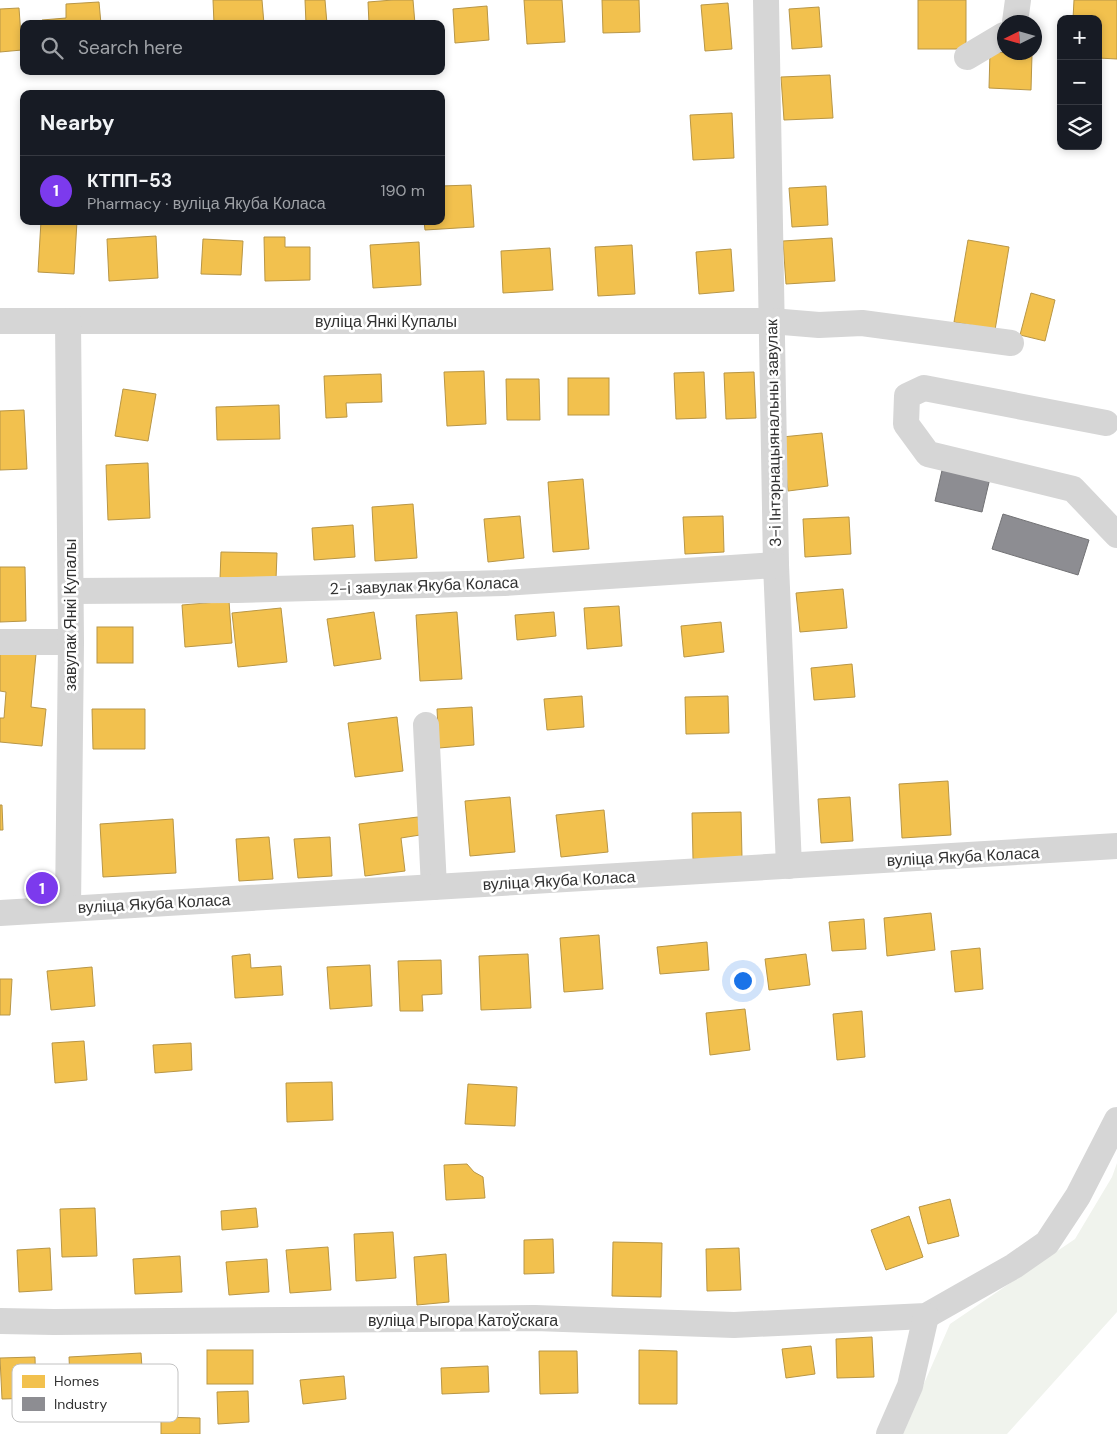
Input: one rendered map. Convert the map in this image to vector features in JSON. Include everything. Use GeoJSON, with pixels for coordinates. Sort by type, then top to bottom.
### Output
{"type":"FeatureCollection","features":[{"type":"Feature","properties":{"kind":"street","name":"3-і Інтэрнацыянальны завулак"},"geometry":{"type":"LineString","coordinates":[[766,0],[776,565],[789,866]]}},
{"type":"Feature","properties":{"kind":"street"},"geometry":{"type":"LineString","coordinates":[[1016,15],[1018,0]]}},
{"type":"Feature","properties":{"kind":"street"},"geometry":{"type":"LineString","coordinates":[[967,57],[997,39]]}},
{"type":"Feature","properties":{"kind":"street","name":"вуліца Янкі Купалы"},"geometry":{"type":"LineString","coordinates":[[0,321],[771,321],[819,325],[862,323],[1010,344]]}},
{"type":"Feature","properties":{"kind":"street","name":"завулак Янкі Купалы"},"geometry":{"type":"LineString","coordinates":[[68,321],[71,642],[68,908]]}},
{"type":"Feature","properties":{"kind":"street"},"geometry":{"type":"LineString","coordinates":[[1106,423],[924,388],[907,396],[906,424],[928,454],[1073,489],[1117,535]]}},
{"type":"Feature","properties":{"kind":"street","name":"2-і завулак Якуба Коласа"},"geometry":{"type":"LineString","coordinates":[[70,591],[237,590],[504,583],[776,565]]}},
{"type":"Feature","properties":{"kind":"street"},"geometry":{"type":"LineString","coordinates":[[0,642],[71,642]]}},
{"type":"Feature","properties":{"kind":"street"},"geometry":{"type":"LineString","coordinates":[[426,725],[434,887]]}},
{"type":"Feature","properties":{"kind":"street","name":"вуліца Якуба Коласа"},"geometry":{"type":"LineString","coordinates":[[0,913],[1117,846]]}},
{"type":"Feature","properties":{"kind":"street"},"geometry":{"type":"LineString","coordinates":[[889,1434],[910,1386],[926,1316],[1014,1266],[1047,1243],[1078,1196],[1117,1120]]}},
{"type":"Feature","properties":{"kind":"street","name":"вуліца Рыгора Катоўскага"},"geometry":{"type":"LineString","coordinates":[[0,1321],[535,1318],[734,1325],[926,1316]]}},
{"type":"Feature","properties":{"kind":"shaded area"},"geometry":{"type":"Polygon","coordinates":[[[1117,1163],[1117,1312],[1007,1434],[902,1434],[950,1324],[1075,1239],[1112,1177],[1117,1163]]]}},
{"type":"Feature","properties":{"kind":"building: Homes"},"geometry":{"type":"Polygon","coordinates":[[[213,0],[262,0],[264,20],[214,20],[213,0]]]}},
{"type":"Feature","properties":{"kind":"building: Homes"},"geometry":{"type":"Polygon","coordinates":[[[305,0],[325,0],[327,20],[306,20],[305,0]]]}},
{"type":"Feature","properties":{"kind":"building: Homes"},"geometry":{"type":"Polygon","coordinates":[[[413,0],[415,20],[369,20],[368,2],[413,0]]]}},
{"type":"Feature","properties":{"kind":"building: Homes"},"geometry":{"type":"Polygon","coordinates":[[[524,0],[562,0],[565,42],[527,44],[524,0]]]}},
{"type":"Feature","properties":{"kind":"building: Homes"},"geometry":{"type":"Polygon","coordinates":[[[602,0],[639,0],[640,32],[603,33],[602,0]]]}},
{"type":"Feature","properties":{"kind":"building: Homes"},"geometry":{"type":"Polygon","coordinates":[[[918,0],[966,0],[966,49],[918,49],[918,0]]]}},
{"type":"Feature","properties":{"kind":"building: Homes"},"geometry":{"type":"Polygon","coordinates":[[[1074,0],[1117,0],[1117,59],[1102,58],[1102,15],[1073,15],[1074,0]]]}},
{"type":"Feature","properties":{"kind":"building: Homes"},"geometry":{"type":"Polygon","coordinates":[[[99,2],[101,20],[42,20],[66,18],[66,4],[99,2]]]}},
{"type":"Feature","properties":{"kind":"building: Homes"},"geometry":{"type":"Polygon","coordinates":[[[728,3],[732,49],[705,51],[701,5],[728,3]]]}},
{"type":"Feature","properties":{"kind":"building: Homes"},"geometry":{"type":"Polygon","coordinates":[[[487,6],[489,40],[455,43],[453,9],[487,6]]]}},
{"type":"Feature","properties":{"kind":"building: Homes"},"geometry":{"type":"Polygon","coordinates":[[[819,7],[822,47],[792,49],[789,9],[819,7]]]}},
{"type":"Feature","properties":{"kind":"building: Homes"},"geometry":{"type":"Polygon","coordinates":[[[19,8],[20,50],[0,52],[0,9],[19,8]]]}},
{"type":"Feature","properties":{"kind":"building: Homes"},"geometry":{"type":"Polygon","coordinates":[[[990,52],[997,52],[997,60],[1032,60],[1031,90],[989,88],[990,52]]]}},
{"type":"Feature","properties":{"kind":"building: Homes"},"geometry":{"type":"Polygon","coordinates":[[[830,75],[833,118],[784,120],[781,77],[830,75]]]}},
{"type":"Feature","properties":{"kind":"building: Homes"},"geometry":{"type":"Polygon","coordinates":[[[732,113],[734,158],[693,160],[690,115],[732,113]]]}},
{"type":"Feature","properties":{"kind":"building: Homes"},"geometry":{"type":"Polygon","coordinates":[[[471,185],[474,227],[425,230],[424,225],[445,225],[445,186],[471,185]]]}},
{"type":"Feature","properties":{"kind":"building: Homes"},"geometry":{"type":"Polygon","coordinates":[[[826,186],[828,225],[792,227],[789,188],[826,186]]]}},
{"type":"Feature","properties":{"kind":"building: Homes"},"geometry":{"type":"Polygon","coordinates":[[[41,225],[77,225],[74,274],[38,272],[41,225]]]}},
{"type":"Feature","properties":{"kind":"building: Homes"},"geometry":{"type":"Polygon","coordinates":[[[156,236],[158,278],[109,281],[107,239],[156,236]]]}},
{"type":"Feature","properties":{"kind":"building: Homes"},"geometry":{"type":"Polygon","coordinates":[[[264,237],[285,237],[285,247],[310,247],[310,280],[265,281],[264,237]]]}},
{"type":"Feature","properties":{"kind":"building: Homes"},"geometry":{"type":"Polygon","coordinates":[[[832,238],[835,281],[786,284],[783,241],[832,238]]]}},
{"type":"Feature","properties":{"kind":"building: Homes"},"geometry":{"type":"Polygon","coordinates":[[[203,239],[243,241],[241,275],[201,274],[203,239]]]}},
{"type":"Feature","properties":{"kind":"building: Homes"},"geometry":{"type":"Polygon","coordinates":[[[968,240],[1009,247],[995,330],[954,322],[968,240]]]}},
{"type":"Feature","properties":{"kind":"building: Homes"},"geometry":{"type":"Polygon","coordinates":[[[419,242],[421,285],[373,288],[370,245],[419,242]]]}},
{"type":"Feature","properties":{"kind":"building: Homes"},"geometry":{"type":"Polygon","coordinates":[[[632,245],[635,294],[598,296],[595,247],[632,245]]]}},
{"type":"Feature","properties":{"kind":"building: Homes"},"geometry":{"type":"Polygon","coordinates":[[[550,248],[553,290],[503,293],[501,251],[550,248]]]}},
{"type":"Feature","properties":{"kind":"building: Homes"},"geometry":{"type":"Polygon","coordinates":[[[731,249],[734,291],[699,294],[696,252],[731,249]]]}},
{"type":"Feature","properties":{"kind":"building: Homes"},"geometry":{"type":"Polygon","coordinates":[[[1031,293],[1055,300],[1045,341],[1020,335],[1031,293]]]}},
{"type":"Feature","properties":{"kind":"building: Homes"},"geometry":{"type":"Polygon","coordinates":[[[484,371],[486,424],[447,426],[444,372],[484,371]]]}},
{"type":"Feature","properties":{"kind":"building: Homes"},"geometry":{"type":"Polygon","coordinates":[[[704,372],[706,418],[676,419],[674,373],[704,372]]]}},
{"type":"Feature","properties":{"kind":"building: Homes"},"geometry":{"type":"Polygon","coordinates":[[[754,372],[756,418],[726,419],[724,373],[754,372]]]}},
{"type":"Feature","properties":{"kind":"building: Homes"},"geometry":{"type":"Polygon","coordinates":[[[381,374],[382,402],[346,403],[347,417],[326,418],[324,376],[381,374]]]}},
{"type":"Feature","properties":{"kind":"building: Homes"},"geometry":{"type":"Polygon","coordinates":[[[568,378],[609,378],[609,415],[568,415],[568,378]]]}},
{"type":"Feature","properties":{"kind":"building: Homes"},"geometry":{"type":"Polygon","coordinates":[[[506,379],[539,379],[540,420],[507,420],[506,379]]]}},
{"type":"Feature","properties":{"kind":"building: Homes"},"geometry":{"type":"Polygon","coordinates":[[[123,389],[156,394],[148,441],[115,436],[123,389]]]}},
{"type":"Feature","properties":{"kind":"building: Homes"},"geometry":{"type":"Polygon","coordinates":[[[279,405],[280,439],[217,440],[216,407],[279,405]]]}},
{"type":"Feature","properties":{"kind":"building: Homes"},"geometry":{"type":"Polygon","coordinates":[[[24,410],[27,469],[0,470],[0,411],[24,410]]]}},
{"type":"Feature","properties":{"kind":"building: Homes"},"geometry":{"type":"Polygon","coordinates":[[[822,433],[828,486],[788,491],[782,437],[822,433]]]}},
{"type":"Feature","properties":{"kind":"building: Homes"},"geometry":{"type":"Polygon","coordinates":[[[148,463],[150,518],[108,520],[106,465],[148,463]]]}},
{"type":"Feature","properties":{"kind":"building: Homes"},"geometry":{"type":"Polygon","coordinates":[[[583,479],[589,549],[553,552],[548,482],[583,479]]]}},
{"type":"Feature","properties":{"kind":"building: Homes"},"geometry":{"type":"Polygon","coordinates":[[[413,504],[417,558],[375,561],[372,507],[413,504]]]}},
{"type":"Feature","properties":{"kind":"building: Homes"},"geometry":{"type":"Polygon","coordinates":[[[520,516],[524,558],[488,562],[484,519],[520,516]]]}},
{"type":"Feature","properties":{"kind":"building: Homes"},"geometry":{"type":"Polygon","coordinates":[[[723,516],[724,552],[685,554],[683,517],[723,516]]]}},
{"type":"Feature","properties":{"kind":"building: Homes"},"geometry":{"type":"Polygon","coordinates":[[[849,517],[851,554],[805,557],[803,519],[849,517]]]}},
{"type":"Feature","properties":{"kind":"building: Homes"},"geometry":{"type":"Polygon","coordinates":[[[353,525],[355,557],[314,560],[312,528],[353,525]]]}},
{"type":"Feature","properties":{"kind":"building: Homes"},"geometry":{"type":"Polygon","coordinates":[[[221,552],[277,553],[276,579],[220,579],[221,552]]]}},
{"type":"Feature","properties":{"kind":"building: Homes"},"geometry":{"type":"Polygon","coordinates":[[[0,567],[25,567],[26,621],[0,622],[0,567]]]}},
{"type":"Feature","properties":{"kind":"building: Homes"},"geometry":{"type":"Polygon","coordinates":[[[843,589],[847,628],[800,632],[796,593],[843,589]]]}},
{"type":"Feature","properties":{"kind":"building: Homes"},"geometry":{"type":"Polygon","coordinates":[[[229,601],[232,643],[185,647],[182,605],[229,601]]]}},
{"type":"Feature","properties":{"kind":"building: Homes"},"geometry":{"type":"Polygon","coordinates":[[[619,606],[622,646],[587,649],[584,608],[619,606]]]}},
{"type":"Feature","properties":{"kind":"building: Homes"},"geometry":{"type":"Polygon","coordinates":[[[281,608],[287,662],[238,667],[232,613],[281,608]]]}},
{"type":"Feature","properties":{"kind":"building: Homes"},"geometry":{"type":"Polygon","coordinates":[[[374,612],[381,659],[334,666],[327,619],[374,612]]]}},
{"type":"Feature","properties":{"kind":"building: Homes"},"geometry":{"type":"Polygon","coordinates":[[[457,612],[462,679],[420,681],[416,615],[457,612]]]}},
{"type":"Feature","properties":{"kind":"building: Homes"},"geometry":{"type":"Polygon","coordinates":[[[554,612],[556,636],[517,640],[515,615],[554,612]]]}},
{"type":"Feature","properties":{"kind":"building: Homes"},"geometry":{"type":"Polygon","coordinates":[[[721,622],[724,652],[684,657],[681,626],[721,622]]]}},
{"type":"Feature","properties":{"kind":"building: Homes"},"geometry":{"type":"Polygon","coordinates":[[[97,627],[133,627],[133,663],[97,663],[97,627]]]}},
{"type":"Feature","properties":{"kind":"building: Homes"},"geometry":{"type":"Polygon","coordinates":[[[0,650],[36,654],[31,707],[46,709],[42,746],[0,742],[0,718],[4,718],[6,692],[0,691],[0,650]]]}},
{"type":"Feature","properties":{"kind":"building: Homes"},"geometry":{"type":"Polygon","coordinates":[[[852,664],[855,697],[814,700],[811,668],[852,664]]]}},
{"type":"Feature","properties":{"kind":"building: Homes"},"geometry":{"type":"Polygon","coordinates":[[[582,696],[584,727],[547,730],[544,699],[582,696]]]}},
{"type":"Feature","properties":{"kind":"building: Homes"},"geometry":{"type":"Polygon","coordinates":[[[728,696],[729,733],[686,734],[685,697],[728,696]]]}},
{"type":"Feature","properties":{"kind":"building: Homes"},"geometry":{"type":"Polygon","coordinates":[[[472,707],[474,745],[439,748],[437,709],[472,707]]]}},
{"type":"Feature","properties":{"kind":"building: Homes"},"geometry":{"type":"Polygon","coordinates":[[[92,709],[145,709],[145,749],[93,749],[92,709]]]}},
{"type":"Feature","properties":{"kind":"building: Homes"},"geometry":{"type":"Polygon","coordinates":[[[397,717],[403,771],[355,777],[348,723],[397,717]]]}},
{"type":"Feature","properties":{"kind":"building: Homes"},"geometry":{"type":"Polygon","coordinates":[[[948,781],[951,835],[902,838],[899,784],[948,781]]]}},
{"type":"Feature","properties":{"kind":"building: Homes"},"geometry":{"type":"Polygon","coordinates":[[[510,797],[515,852],[470,856],[465,801],[510,797]]]}},
{"type":"Feature","properties":{"kind":"building: Homes"},"geometry":{"type":"Polygon","coordinates":[[[850,797],[853,841],[821,843],[818,799],[850,797]]]}},
{"type":"Feature","properties":{"kind":"building: Homes"},"geometry":{"type":"Polygon","coordinates":[[[0,805],[2,805],[3,830],[0,830],[0,805]]]}},
{"type":"Feature","properties":{"kind":"building: Homes"},"geometry":{"type":"Polygon","coordinates":[[[604,810],[608,852],[561,857],[556,815],[604,810]]]}},
{"type":"Feature","properties":{"kind":"building: Homes"},"geometry":{"type":"Polygon","coordinates":[[[741,812],[742,858],[693,859],[692,813],[741,812]]]}},
{"type":"Feature","properties":{"kind":"building: Homes"},"geometry":{"type":"Polygon","coordinates":[[[418,817],[420,835],[401,838],[405,871],[365,876],[359,824],[418,817]]]}},
{"type":"Feature","properties":{"kind":"building: Homes"},"geometry":{"type":"Polygon","coordinates":[[[173,819],[176,873],[103,877],[100,824],[173,819]]]}},
{"type":"Feature","properties":{"kind":"building: Homes"},"geometry":{"type":"Polygon","coordinates":[[[269,837],[273,879],[239,881],[236,839],[269,837]]]}},
{"type":"Feature","properties":{"kind":"building: Homes"},"geometry":{"type":"Polygon","coordinates":[[[330,837],[332,876],[298,878],[294,839],[330,837]]]}},
{"type":"Feature","properties":{"kind":"building: Homes"},"geometry":{"type":"Polygon","coordinates":[[[931,913],[935,950],[887,956],[884,918],[931,913]]]}},
{"type":"Feature","properties":{"kind":"building: Homes"},"geometry":{"type":"Polygon","coordinates":[[[864,919],[866,949],[832,951],[829,922],[864,919]]]}},
{"type":"Feature","properties":{"kind":"building: Homes"},"geometry":{"type":"Polygon","coordinates":[[[599,935],[603,989],[564,992],[560,938],[599,935]]]}},
{"type":"Feature","properties":{"kind":"building: Homes"},"geometry":{"type":"Polygon","coordinates":[[[707,942],[709,970],[660,974],[657,947],[707,942]]]}},
{"type":"Feature","properties":{"kind":"building: Homes"},"geometry":{"type":"Polygon","coordinates":[[[980,948],[983,989],[955,992],[951,951],[980,948]]]}},
{"type":"Feature","properties":{"kind":"building: Homes"},"geometry":{"type":"Polygon","coordinates":[[[250,954],[251,968],[281,966],[283,995],[235,998],[232,956],[250,954]]]}},
{"type":"Feature","properties":{"kind":"building: Homes"},"geometry":{"type":"Polygon","coordinates":[[[528,954],[531,1008],[481,1010],[479,956],[528,954]]]}},
{"type":"Feature","properties":{"kind":"building: Homes"},"geometry":{"type":"Polygon","coordinates":[[[806,954],[810,985],[769,990],[765,959],[806,954]]]}},
{"type":"Feature","properties":{"kind":"building: Homes"},"geometry":{"type":"Polygon","coordinates":[[[441,960],[442,994],[422,995],[423,1011],[400,1011],[398,961],[441,960]]]}},
{"type":"Feature","properties":{"kind":"building: Homes"},"geometry":{"type":"Polygon","coordinates":[[[370,965],[372,1006],[330,1009],[327,967],[370,965]]]}},
{"type":"Feature","properties":{"kind":"building: Homes"},"geometry":{"type":"Polygon","coordinates":[[[92,967],[95,1006],[51,1010],[47,971],[92,967]]]}},
{"type":"Feature","properties":{"kind":"building: Homes"},"geometry":{"type":"Polygon","coordinates":[[[0,979],[12,979],[10,1015],[0,1015],[0,979]]]}},
{"type":"Feature","properties":{"kind":"building: Homes"},"geometry":{"type":"Polygon","coordinates":[[[745,1009],[750,1050],[710,1055],[706,1013],[745,1009]]]}},
{"type":"Feature","properties":{"kind":"building: Homes"},"geometry":{"type":"Polygon","coordinates":[[[862,1011],[865,1057],[837,1060],[833,1014],[862,1011]]]}},
{"type":"Feature","properties":{"kind":"building: Homes"},"geometry":{"type":"Polygon","coordinates":[[[84,1041],[87,1080],[55,1083],[52,1043],[84,1041]]]}},
{"type":"Feature","properties":{"kind":"building: Homes"},"geometry":{"type":"Polygon","coordinates":[[[191,1043],[192,1070],[155,1073],[153,1045],[191,1043]]]}},
{"type":"Feature","properties":{"kind":"building: Homes"},"geometry":{"type":"Polygon","coordinates":[[[332,1082],[333,1120],[287,1122],[286,1083],[332,1082]]]}},
{"type":"Feature","properties":{"kind":"building: Homes"},"geometry":{"type":"Polygon","coordinates":[[[468,1084],[517,1087],[515,1126],[465,1124],[468,1084]]]}},
{"type":"Feature","properties":{"kind":"building: Homes"},"geometry":{"type":"Polygon","coordinates":[[[467,1164],[474,1172],[483,1177],[485,1198],[446,1200],[444,1165],[467,1164]]]}},
{"type":"Feature","properties":{"kind":"building: Homes"},"geometry":{"type":"Polygon","coordinates":[[[950,1199],[959,1236],[928,1244],[919,1207],[950,1199]]]}},
{"type":"Feature","properties":{"kind":"building: Homes"},"geometry":{"type":"Polygon","coordinates":[[[95,1208],[97,1256],[62,1257],[60,1209],[95,1208]]]}},
{"type":"Feature","properties":{"kind":"building: Homes"},"geometry":{"type":"Polygon","coordinates":[[[256,1208],[258,1227],[222,1230],[221,1211],[256,1208]]]}},
{"type":"Feature","properties":{"kind":"building: Homes"},"geometry":{"type":"Polygon","coordinates":[[[909,1216],[923,1257],[886,1270],[871,1230],[909,1216]]]}},
{"type":"Feature","properties":{"kind":"building: Homes"},"geometry":{"type":"Polygon","coordinates":[[[393,1232],[396,1278],[356,1281],[354,1234],[393,1232]]]}},
{"type":"Feature","properties":{"kind":"building: Homes"},"geometry":{"type":"Polygon","coordinates":[[[553,1239],[554,1273],[524,1274],[524,1240],[553,1239]]]}},
{"type":"Feature","properties":{"kind":"building: Homes"},"geometry":{"type":"Polygon","coordinates":[[[613,1242],[662,1243],[661,1297],[612,1296],[613,1242]]]}},
{"type":"Feature","properties":{"kind":"building: Homes"},"geometry":{"type":"Polygon","coordinates":[[[328,1247],[331,1290],[290,1293],[286,1250],[328,1247]]]}},
{"type":"Feature","properties":{"kind":"building: Homes"},"geometry":{"type":"Polygon","coordinates":[[[50,1248],[52,1290],[19,1292],[17,1250],[50,1248]]]}},
{"type":"Feature","properties":{"kind":"building: Homes"},"geometry":{"type":"Polygon","coordinates":[[[739,1248],[741,1290],[707,1291],[706,1249],[739,1248]]]}},
{"type":"Feature","properties":{"kind":"building: Homes"},"geometry":{"type":"Polygon","coordinates":[[[446,1254],[449,1302],[417,1305],[414,1257],[446,1254]]]}},
{"type":"Feature","properties":{"kind":"building: Homes"},"geometry":{"type":"Polygon","coordinates":[[[180,1256],[182,1292],[135,1294],[133,1259],[180,1256]]]}},
{"type":"Feature","properties":{"kind":"building: Homes"},"geometry":{"type":"Polygon","coordinates":[[[267,1259],[269,1292],[229,1295],[226,1262],[267,1259]]]}},
{"type":"Feature","properties":{"kind":"building: Homes"},"geometry":{"type":"Polygon","coordinates":[[[872,1337],[874,1377],[837,1378],[836,1339],[872,1337]]]}},
{"type":"Feature","properties":{"kind":"building: Homes"},"geometry":{"type":"Polygon","coordinates":[[[811,1346],[815,1374],[786,1378],[782,1349],[811,1346]]]}},
{"type":"Feature","properties":{"kind":"building: Homes"},"geometry":{"type":"Polygon","coordinates":[[[207,1350],[253,1350],[253,1384],[207,1384],[207,1350]]]}},
{"type":"Feature","properties":{"kind":"building: Homes"},"geometry":{"type":"Polygon","coordinates":[[[639,1350],[677,1351],[677,1404],[639,1404],[639,1350]]]}},
{"type":"Feature","properties":{"kind":"building: Homes"},"geometry":{"type":"Polygon","coordinates":[[[539,1351],[577,1351],[578,1393],[540,1394],[539,1351]]]}},
{"type":"Feature","properties":{"kind":"building: Homes"},"geometry":{"type":"Polygon","coordinates":[[[141,1353],[142,1364],[69,1364],[69,1357],[141,1353]]]}},
{"type":"Feature","properties":{"kind":"building: Homes"},"geometry":{"type":"Polygon","coordinates":[[[35,1357],[35,1364],[12,1364],[12,1399],[2,1399],[0,1358],[35,1357]]]}},
{"type":"Feature","properties":{"kind":"building: Homes"},"geometry":{"type":"Polygon","coordinates":[[[488,1366],[489,1392],[442,1394],[441,1368],[488,1366]]]}},
{"type":"Feature","properties":{"kind":"building: Homes"},"geometry":{"type":"Polygon","coordinates":[[[344,1376],[346,1399],[303,1404],[300,1380],[344,1376]]]}},
{"type":"Feature","properties":{"kind":"building: Homes"},"geometry":{"type":"Polygon","coordinates":[[[248,1391],[249,1422],[218,1424],[217,1392],[248,1391]]]}},
{"type":"Feature","properties":{"kind":"building: Homes"},"geometry":{"type":"Polygon","coordinates":[[[178,1417],[200,1418],[200,1434],[161,1434],[161,1422],[178,1422],[178,1417]]]}},
{"type":"Feature","properties":{"kind":"building: Industry"},"geometry":{"type":"Polygon","coordinates":[[[943,466],[990,478],[982,512],[935,501],[943,466]]]}},
{"type":"Feature","properties":{"kind":"building: Industry"},"geometry":{"type":"Polygon","coordinates":[[[1003,514],[1089,540],[1078,575],[992,549],[1003,514]]]}},
{"type":"Feature","properties":{"kind":"place","name":"КТПП-53"},"geometry":{"type":"Point","coordinates":[42,888]}}]}
